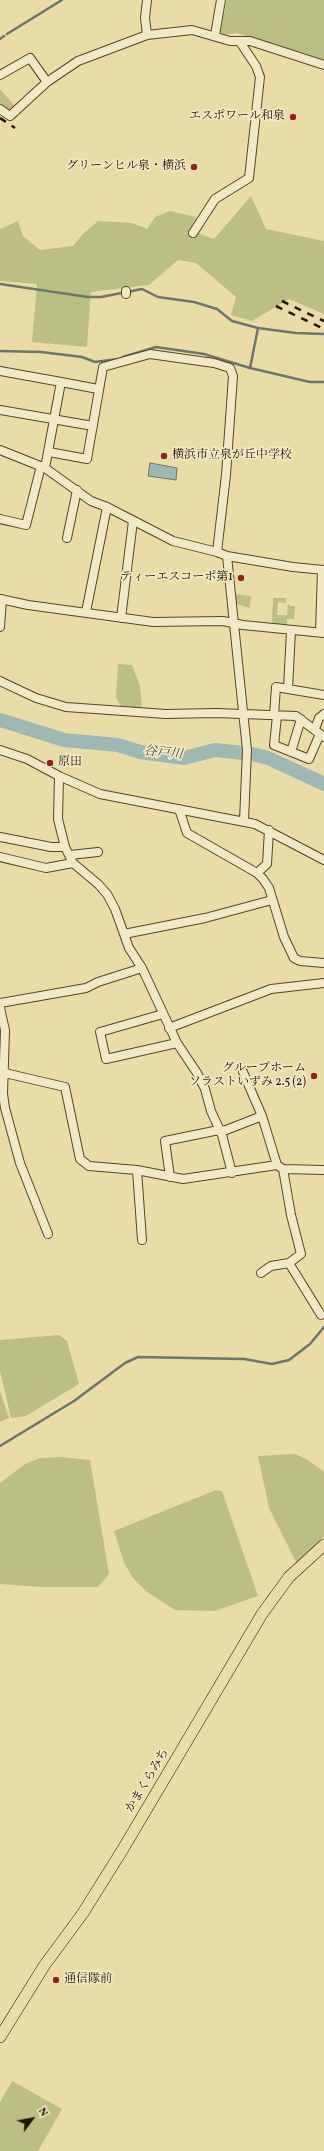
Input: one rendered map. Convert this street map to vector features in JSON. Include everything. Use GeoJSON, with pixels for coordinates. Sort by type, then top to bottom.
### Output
{"type":"FeatureCollection","features":[{"type":"Feature","properties":{"kind":"main road","name":"かまくらみち"},"geometry":{"type":"LineString","coordinates":[[0,2037],[37,1977],[83,1913],[123,1849],[262,1614],[289,1577],[324,1545]]}},
{"type":"Feature","properties":{"kind":"street"},"geometry":{"type":"LineString","coordinates":[[147,0],[145,18],[147,35]]}},
{"type":"Feature","properties":{"kind":"street"},"geometry":{"type":"LineString","coordinates":[[215,35],[221,0]]}},
{"type":"Feature","properties":{"kind":"street"},"geometry":{"type":"LineString","coordinates":[[0,109],[10,116],[47,82],[78,61],[105,49],[147,35],[192,30],[240,42],[250,41],[324,65]]}},
{"type":"Feature","properties":{"kind":"street"},"geometry":{"type":"LineString","coordinates":[[193,233],[215,199],[249,178],[260,77],[256,66],[240,42]]}},
{"type":"Feature","properties":{"kind":"street"},"geometry":{"type":"LineString","coordinates":[[0,75],[30,58],[47,82]]}},
{"type":"Feature","properties":{"kind":"street"},"geometry":{"type":"LineString","coordinates":[[49,452],[87,459],[98,388],[103,367],[150,354],[214,363],[230,368],[233,376],[226,475],[217,552]]}},
{"type":"Feature","properties":{"kind":"street"},"geometry":{"type":"LineString","coordinates":[[0,371],[98,388]]}},
{"type":"Feature","properties":{"kind":"street"},"geometry":{"type":"LineString","coordinates":[[0,519],[26,525],[43,466],[49,452],[61,382]]}},
{"type":"Feature","properties":{"kind":"street"},"geometry":{"type":"LineString","coordinates":[[0,410],[93,426]]}},
{"type":"Feature","properties":{"kind":"street"},"geometry":{"type":"LineString","coordinates":[[0,452],[43,466],[91,501],[107,507],[173,541],[227,556],[293,567],[323,570],[322,633],[223,621],[153,622],[86,612],[28,606],[1,599],[0,627]]}},
{"type":"Feature","properties":{"kind":"street"},"geometry":{"type":"LineString","coordinates":[[68,538],[77,490]]}},
{"type":"Feature","properties":{"kind":"street"},"geometry":{"type":"LineString","coordinates":[[86,612],[107,507]]}},
{"type":"Feature","properties":{"kind":"street"},"geometry":{"type":"LineString","coordinates":[[121,618],[133,521]]}},
{"type":"Feature","properties":{"kind":"street"},"geometry":{"type":"LineString","coordinates":[[227,556],[242,715],[247,750],[244,821]]}},
{"type":"Feature","properties":{"kind":"street"},"geometry":{"type":"LineString","coordinates":[[288,689],[291,630]]}},
{"type":"Feature","properties":{"kind":"street"},"geometry":{"type":"LineString","coordinates":[[0,681],[36,698],[66,707],[166,714],[216,713],[296,716],[319,733]]}},
{"type":"Feature","properties":{"kind":"street"},"geometry":{"type":"LineString","coordinates":[[324,694],[276,687],[274,745],[309,759],[319,733],[319,718],[324,714]]}},
{"type":"Feature","properties":{"kind":"street"},"geometry":{"type":"LineString","coordinates":[[292,752],[301,719]]}},
{"type":"Feature","properties":{"kind":"street"},"geometry":{"type":"LineString","coordinates":[[0,750],[27,759],[59,776],[100,794],[244,821],[269,830],[324,860]]}},
{"type":"Feature","properties":{"kind":"street"},"geometry":{"type":"LineString","coordinates":[[59,776],[58,819],[65,847],[72,859],[107,894],[115,909],[129,948],[142,968],[169,1028],[197,1073],[205,1089],[211,1111],[220,1131],[232,1173]]}},
{"type":"Feature","properties":{"kind":"street"},"geometry":{"type":"LineString","coordinates":[[178,809],[187,833],[257,873],[269,888],[284,937],[294,958],[300,961],[324,963]]}},
{"type":"Feature","properties":{"kind":"street"},"geometry":{"type":"LineString","coordinates":[[257,873],[268,864],[269,830]]}},
{"type":"Feature","properties":{"kind":"street"},"geometry":{"type":"LineString","coordinates":[[0,837],[51,847],[65,847]]}},
{"type":"Feature","properties":{"kind":"street"},"geometry":{"type":"LineString","coordinates":[[0,857],[46,868],[98,852]]}},
{"type":"Feature","properties":{"kind":"street"},"geometry":{"type":"LineString","coordinates":[[124,934],[204,918],[272,900]]}},
{"type":"Feature","properties":{"kind":"street"},"geometry":{"type":"LineString","coordinates":[[0,1003],[86,988],[98,982],[142,968]]}},
{"type":"Feature","properties":{"kind":"street"},"geometry":{"type":"LineString","coordinates":[[169,1028],[271,989],[324,984]]}},
{"type":"Feature","properties":{"kind":"street"},"geometry":{"type":"LineString","coordinates":[[0,1008],[5,1030],[2,1071],[3,1094],[11,1133],[20,1164],[48,1234]]}},
{"type":"Feature","properties":{"kind":"street"},"geometry":{"type":"LineString","coordinates":[[163,1014],[100,1032],[106,1059],[177,1042]]}},
{"type":"Feature","properties":{"kind":"street"},"geometry":{"type":"LineString","coordinates":[[2,1071],[8,1074],[65,1087],[80,1159],[84,1164],[112,1169],[137,1170],[183,1179],[280,1167],[324,1170]]}},
{"type":"Feature","properties":{"kind":"street"},"geometry":{"type":"LineString","coordinates":[[243,1072],[262,1116],[280,1167],[301,1254],[289,1264],[271,1266],[261,1273]]}},
{"type":"Feature","properties":{"kind":"street"},"geometry":{"type":"LineString","coordinates":[[170,1177],[165,1141],[220,1131],[262,1116]]}},
{"type":"Feature","properties":{"kind":"street"},"geometry":{"type":"LineString","coordinates":[[137,1170],[142,1240]]}},
{"type":"Feature","properties":{"kind":"street"},"geometry":{"type":"LineString","coordinates":[[289,1264],[321,1315]]}},
{"type":"Feature","properties":{"kind":"green space"},"geometry":{"type":"Polygon","coordinates":[[[227,0],[324,0],[324,63],[237,33],[222,35],[220,32],[227,0]]]}},
{"type":"Feature","properties":{"kind":"green space"},"geometry":{"type":"Polygon","coordinates":[[[0,89],[16,107],[11,111],[0,104],[0,89]]]}},
{"type":"Feature","properties":{"kind":"green space"},"geometry":{"type":"Polygon","coordinates":[[[251,196],[266,229],[324,241],[324,314],[289,299],[252,321],[231,315],[236,297],[196,263],[178,260],[149,285],[91,292],[87,347],[32,342],[37,284],[0,281],[0,229],[18,221],[23,236],[40,250],[73,246],[83,234],[98,221],[132,223],[147,229],[155,217],[170,211],[196,217],[189,230],[214,239],[251,196]]]}},
{"type":"Feature","properties":{"kind":"green space"},"geometry":{"type":"Polygon","coordinates":[[[235,594],[251,596],[250,608],[236,604],[235,594]]]}},
{"type":"Feature","properties":{"kind":"green space"},"geometry":{"type":"Polygon","coordinates":[[[273,598],[286,598],[286,603],[278,602],[277,615],[287,615],[288,603],[290,606],[295,606],[294,619],[287,619],[287,625],[272,624],[273,598]]]}},
{"type":"Feature","properties":{"kind":"green space"},"geometry":{"type":"Polygon","coordinates":[[[118,664],[132,665],[140,686],[142,708],[121,706],[116,698],[118,664]]]}},
{"type":"Feature","properties":{"kind":"green space"},"geometry":{"type":"Polygon","coordinates":[[[59,1335],[67,1341],[79,1384],[26,1416],[11,1418],[0,1371],[0,1340],[59,1335]]]}},
{"type":"Feature","properties":{"kind":"green space"},"geometry":{"type":"Polygon","coordinates":[[[0,1391],[9,1418],[0,1422],[0,1391]]]}},
{"type":"Feature","properties":{"kind":"green space"},"geometry":{"type":"Polygon","coordinates":[[[295,1454],[308,1460],[324,1472],[324,1537],[297,1564],[269,1508],[258,1456],[295,1454]]]}},
{"type":"Feature","properties":{"kind":"green space"},"geometry":{"type":"Polygon","coordinates":[[[60,1457],[90,1460],[109,1574],[98,1587],[42,1587],[0,1584],[0,1483],[25,1464],[40,1458],[60,1457]]]}},
{"type":"Feature","properties":{"kind":"green space"},"geometry":{"type":"Polygon","coordinates":[[[216,1490],[222,1491],[258,1596],[215,1611],[175,1610],[147,1592],[133,1578],[124,1563],[114,1531],[216,1490]]]}},
{"type":"Feature","properties":{"kind":"green space"},"geometry":{"type":"Polygon","coordinates":[[[12,2081],[62,2109],[38,2151],[0,2151],[0,2102],[12,2081]]]}},
{"type":"Feature","properties":{"kind":"water"},"geometry":{"type":"Polygon","coordinates":[[[150,463],[177,468],[176,480],[148,476],[150,463]]]}},
{"type":"Feature","properties":{"kind":"waterway"},"geometry":{"type":"LineString","coordinates":[[7,34],[62,0]]}},
{"type":"Feature","properties":{"kind":"waterway"},"geometry":{"type":"LineString","coordinates":[[0,39],[4,36]]}},
{"type":"Feature","properties":{"kind":"waterway"},"geometry":{"type":"LineString","coordinates":[[0,284],[88,297],[101,297],[142,289],[158,297],[194,302],[217,309],[232,321],[258,328],[250,368],[310,382],[324,382]]}},
{"type":"Feature","properties":{"kind":"waterway"},"geometry":{"type":"LineString","coordinates":[[258,328],[296,333],[324,334]]}},
{"type":"Feature","properties":{"kind":"waterway"},"geometry":{"type":"LineString","coordinates":[[123,357],[156,347],[204,354],[250,368]]}},
{"type":"Feature","properties":{"kind":"waterway"},"geometry":{"type":"LineString","coordinates":[[0,351],[41,352],[82,357],[95,362],[118,359]]}},
{"type":"Feature","properties":{"kind":"waterway","name":"谷戸川"},"geometry":{"type":"LineString","coordinates":[[0,720],[64,740],[118,745],[140,752],[184,758],[215,750],[252,754],[268,758],[324,784]]}},
{"type":"Feature","properties":{"kind":"waterway"},"geometry":{"type":"LineString","coordinates":[[0,1446],[74,1401],[125,1363],[138,1357],[244,1359],[272,1364],[289,1360],[310,1344],[324,1327]]}},
{"type":"Feature","properties":{"kind":"railway"},"geometry":{"type":"LineString","coordinates":[[0,118],[15,128]]}},
{"type":"Feature","properties":{"kind":"railway"},"geometry":{"type":"LineString","coordinates":[[282,301],[324,321]]}},
{"type":"Feature","properties":{"kind":"railway"},"geometry":{"type":"LineString","coordinates":[[276,306],[324,329]]}},
{"type":"Feature","properties":{"kind":"place","name":"エスポワール和泉"},"geometry":{"type":"Point","coordinates":[293,117]}},
{"type":"Feature","properties":{"kind":"place","name":"グリーンヒル泉・横浜"},"geometry":{"type":"Point","coordinates":[194,167]}},
{"type":"Feature","properties":{"kind":"place","name":"横浜市立泉が丘中学校"},"geometry":{"type":"Point","coordinates":[164,456]}},
{"type":"Feature","properties":{"kind":"place","name":"ティーエスコーポ第1"},"geometry":{"type":"Point","coordinates":[241,578]}},
{"type":"Feature","properties":{"kind":"place","name":"原田"},"geometry":{"type":"Point","coordinates":[50,763]}},
{"type":"Feature","properties":{"kind":"place","name":"グループホーム ソラストいずみ 2.5 (2)"},"geometry":{"type":"Point","coordinates":[314,1076]}},
{"type":"Feature","properties":{"kind":"place","name":"通信隊前"},"geometry":{"type":"Point","coordinates":[56,1980]}}]}
